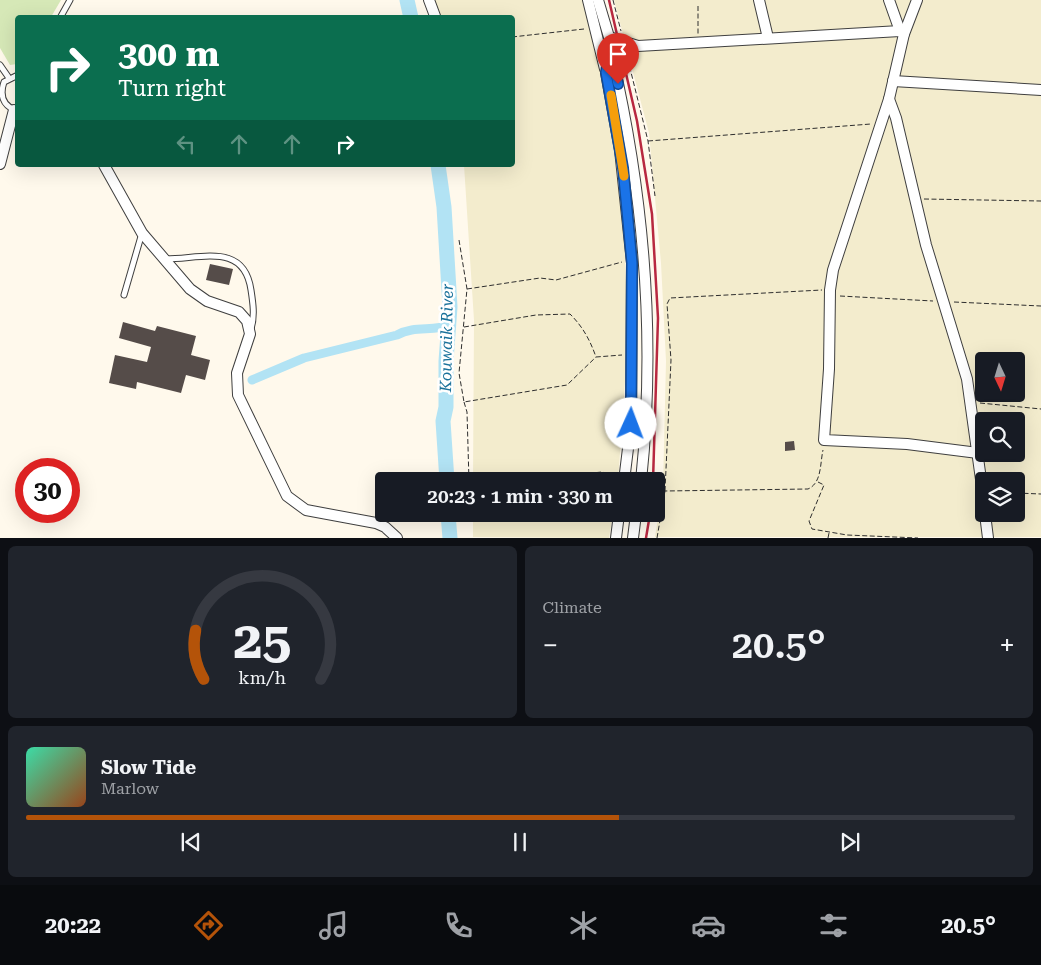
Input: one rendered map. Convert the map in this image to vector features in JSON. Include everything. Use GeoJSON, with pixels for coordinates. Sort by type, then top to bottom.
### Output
{"type":"FeatureCollection","features":[{"type":"Feature","properties":{"kind":"street"},"geometry":{"type":"LineString","coordinates":[[429,0],[435,15]]}},
{"type":"Feature","properties":{"kind":"street"},"geometry":{"type":"LineString","coordinates":[[588,0],[606,72],[622,159],[632,259],[633,354],[631,424],[625,472]]}},
{"type":"Feature","properties":{"kind":"street"},"geometry":{"type":"LineString","coordinates":[[598,0],[609,37],[610,50],[626,119],[642,228],[648,349],[646,435],[641,472]]}},
{"type":"Feature","properties":{"kind":"street"},"geometry":{"type":"LineString","coordinates":[[759,0],[768,38]]}},
{"type":"Feature","properties":{"kind":"street"},"geometry":{"type":"LineString","coordinates":[[889,0],[902,33]]}},
{"type":"Feature","properties":{"kind":"street"},"geometry":{"type":"LineString","coordinates":[[917,0],[902,33],[889,99],[878,127],[833,270],[830,290],[829,369],[824,440],[907,444],[975,453]]}},
{"type":"Feature","properties":{"kind":"street"},"geometry":{"type":"LineString","coordinates":[[609,37],[638,46],[768,38],[902,33]]}},
{"type":"Feature","properties":{"kind":"street"},"geometry":{"type":"LineString","coordinates":[[606,72],[610,50]]}},
{"type":"Feature","properties":{"kind":"street"},"geometry":{"type":"LineString","coordinates":[[893,81],[1041,90]]}},
{"type":"Feature","properties":{"kind":"street"},"geometry":{"type":"LineString","coordinates":[[889,99],[916,199],[926,245],[967,379],[975,431]]}},
{"type":"Feature","properties":{"kind":"street"},"geometry":{"type":"LineString","coordinates":[[0,164],[15,113]]}},
{"type":"Feature","properties":{"kind":"street"},"geometry":{"type":"LineString","coordinates":[[878,127],[888,123],[895,125],[898,129]]}},
{"type":"Feature","properties":{"kind":"street"},"geometry":{"type":"LineString","coordinates":[[105,167],[142,233],[164,259],[201,298],[233,309],[244,316],[249,326],[250,334],[238,373],[238,394],[287,496],[306,510],[376,523],[397,538]]}},
{"type":"Feature","properties":{"kind":"street"},"geometry":{"type":"LineString","coordinates":[[616,538],[618,522]]}},
{"type":"Feature","properties":{"kind":"street"},"geometry":{"type":"LineString","coordinates":[[633,538],[635,522]]}},
{"type":"Feature","properties":{"kind":"street"},"geometry":{"type":"LineString","coordinates":[[986,522],[988,538]]}},
{"type":"Feature","properties":{"kind":"lane"},"geometry":{"type":"LineString","coordinates":[[62,15],[70,0]]}},
{"type":"Feature","properties":{"kind":"lane"},"geometry":{"type":"LineString","coordinates":[[0,65],[9,78]]}},
{"type":"Feature","properties":{"kind":"lane"},"geometry":{"type":"LineString","coordinates":[[15,76],[9,78],[2,87],[2,98],[9,107],[15,110]]}},
{"type":"Feature","properties":{"kind":"lane"},"geometry":{"type":"LineString","coordinates":[[124,295],[142,233]]}},
{"type":"Feature","properties":{"kind":"lane"},"geometry":{"type":"LineString","coordinates":[[164,259],[226,256],[241,266],[249,278],[251,290],[254,319],[250,334]]}},
{"type":"Feature","properties":{"kind":"path"},"geometry":{"type":"LineString","coordinates":[[613,0],[648,141],[655,196]]}},
{"type":"Feature","properties":{"kind":"path"},"geometry":{"type":"LineString","coordinates":[[698,6],[698,42]]}},
{"type":"Feature","properties":{"kind":"path"},"geometry":{"type":"LineString","coordinates":[[515,37],[560,30],[595,28]]}},
{"type":"Feature","properties":{"kind":"path"},"geometry":{"type":"LineString","coordinates":[[648,141],[878,127]]}},
{"type":"Feature","properties":{"kind":"path"},"geometry":{"type":"LineString","coordinates":[[916,199],[1041,201]]}},
{"type":"Feature","properties":{"kind":"path"},"geometry":{"type":"LineString","coordinates":[[459,240],[468,289],[459,373],[467,412],[469,472]]}},
{"type":"Feature","properties":{"kind":"path"},"geometry":{"type":"LineString","coordinates":[[468,289],[540,278],[556,280],[632,259]]}},
{"type":"Feature","properties":{"kind":"path"},"geometry":{"type":"LineString","coordinates":[[824,440],[818,481],[808,489],[665,492],[671,360],[667,304],[670,298],[830,290]]}},
{"type":"Feature","properties":{"kind":"path"},"geometry":{"type":"LineString","coordinates":[[464,327],[536,315],[570,314],[580,324],[591,342],[596,357]]}},
{"type":"Feature","properties":{"kind":"path"},"geometry":{"type":"LineString","coordinates":[[464,402],[567,385],[596,357],[633,354]]}},
{"type":"Feature","properties":{"kind":"path"},"geometry":{"type":"LineString","coordinates":[[971,402],[1041,409]]}},
{"type":"Feature","properties":{"kind":"path"},"geometry":{"type":"LineString","coordinates":[[818,481],[824,486],[810,521],[812,529],[847,535],[918,538]]}},
{"type":"Feature","properties":{"kind":"path"},"geometry":{"type":"LineString","coordinates":[[1025,493],[1041,494]]}},
{"type":"Feature","properties":{"kind":"path"},"geometry":{"type":"LineString","coordinates":[[657,538],[660,522]]}},
{"type":"Feature","properties":{"kind":"path"},"geometry":{"type":"LineString","coordinates":[[828,538],[829,532]]}},
{"type":"Feature","properties":{"kind":"shaded area"},"geometry":{"type":"Polygon","coordinates":[[[434,0],[583,0],[607,98],[623,200],[628,339],[619,472],[473,472],[474,320],[464,167],[515,167],[515,15],[438,15],[434,0]]]}},
{"type":"Feature","properties":{"kind":"shaded area"},"geometry":{"type":"Polygon","coordinates":[[[614,0],[1041,0],[1041,537],[655,537],[657,522],[665,522],[665,472],[663,472],[666,361],[661,263],[649,133],[614,0]]]}},
{"type":"Feature","properties":{"kind":"shaded area"},"geometry":{"type":"Polygon","coordinates":[[[473,522],[612,522],[609,538],[473,537],[473,522]]]}},
{"type":"Feature","properties":{"kind":"green space"},"geometry":{"type":"Polygon","coordinates":[[[0,0],[61,0],[52,15],[15,15],[15,64],[10,65],[0,48],[0,0]]]}},
{"type":"Feature","properties":{"kind":"building"},"geometry":{"type":"Polygon","coordinates":[[[210,264],[233,269],[229,285],[206,280],[210,264]]]}},
{"type":"Feature","properties":{"kind":"building"},"geometry":{"type":"Polygon","coordinates":[[[123,322],[155,331],[157,326],[196,336],[191,355],[210,360],[205,380],[186,375],[181,393],[137,382],[136,389],[109,383],[115,355],[147,362],[151,347],[119,338],[123,322]]]}},
{"type":"Feature","properties":{"kind":"building"},"geometry":{"type":"Polygon","coordinates":[[[794,441],[795,450],[785,451],[785,442],[794,441]]]}},
{"type":"Feature","properties":{"kind":"waterway","name":"Kouwaik River"},"geometry":{"type":"LineString","coordinates":[[407,0],[410,15]]}},
{"type":"Feature","properties":{"kind":"waterway","name":"Kouwaik River"},"geometry":{"type":"LineString","coordinates":[[438,167],[444,207],[450,307],[446,361],[446,407],[443,421],[446,472]]}},
{"type":"Feature","properties":{"kind":"waterway"},"geometry":{"type":"LineString","coordinates":[[252,380],[304,358],[397,335],[410,330],[450,325]]}},
{"type":"Feature","properties":{"kind":"waterway","name":"Kouwaik River"},"geometry":{"type":"LineString","coordinates":[[449,522],[450,538]]}},
{"type":"Feature","properties":{"kind":"railway"},"geometry":{"type":"LineString","coordinates":[[609,0],[637,121],[652,214],[658,318],[653,472]]}},
{"type":"Feature","properties":{"kind":"railway"},"geometry":{"type":"LineString","coordinates":[[646,538],[649,522]]}},
{"type":"Feature","properties":{"kind":"slow traffic"},"geometry":{"type":"LineString","coordinates":[[611,95],[624,176]]}},
{"type":"Feature","properties":{"kind":"route"},"geometry":{"type":"LineString","coordinates":[[618,84],[610,50],[606,72],[623,168],[632,263],[633,349],[631,424]]}}]}
